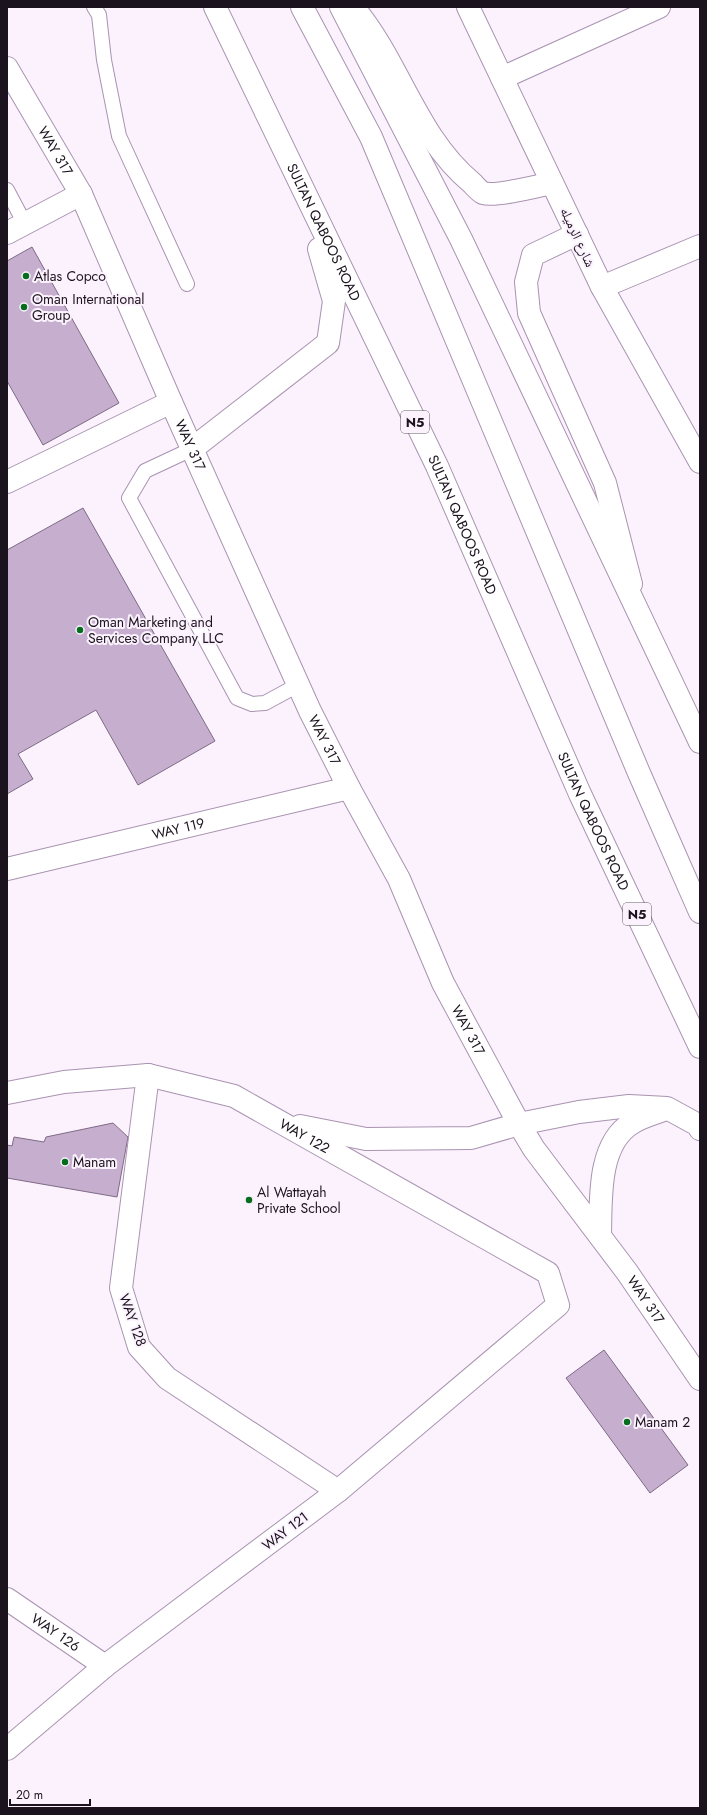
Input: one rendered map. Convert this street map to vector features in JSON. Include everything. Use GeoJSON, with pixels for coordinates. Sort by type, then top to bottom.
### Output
{"type":"FeatureCollection","features":[{"type":"Feature","properties":{"kind":"main road","name":"SULTAN QABOOS ROAD"},"geometry":{"type":"LineString","coordinates":[[214,7],[437,466],[580,794],[700,1046]]}},
{"type":"Feature","properties":{"kind":"main road"},"geometry":{"type":"LineString","coordinates":[[302,7],[370,137],[700,912]]}},
{"type":"Feature","properties":{"kind":"main road"},"geometry":{"type":"LineString","coordinates":[[341,7],[461,239],[700,742]]}},
{"type":"Feature","properties":{"kind":"main road"},"geometry":{"type":"LineString","coordinates":[[354,7],[369,26],[423,124],[456,170],[483,193],[505,193],[552,183]]}},
{"type":"Feature","properties":{"kind":"main road","name":"شارع الرميله"},"geometry":{"type":"LineString","coordinates":[[468,7],[602,287],[700,462]]}},
{"type":"Feature","properties":{"kind":"main road"},"geometry":{"type":"LineString","coordinates":[[502,78],[659,7]]}},
{"type":"Feature","properties":{"kind":"main road","name":"WAY 317"},"geometry":{"type":"LineString","coordinates":[[7,68],[81,194],[171,402],[298,685],[349,788],[398,879],[443,983],[534,1149],[627,1272],[700,1379]]}},
{"type":"Feature","properties":{"kind":"main road"},"geometry":{"type":"LineString","coordinates":[[192,449],[328,343],[334,301],[303,192]]}},
{"type":"Feature","properties":{"kind":"main road"},"geometry":{"type":"LineString","coordinates":[[16,228],[81,194]]}},
{"type":"Feature","properties":{"kind":"main road"},"geometry":{"type":"LineString","coordinates":[[577,234],[533,255],[526,282],[529,313],[605,483],[638,612]]}},
{"type":"Feature","properties":{"kind":"main road"},"geometry":{"type":"LineString","coordinates":[[602,287],[700,246]]}},
{"type":"Feature","properties":{"kind":"main road"},"geometry":{"type":"LineString","coordinates":[[8,478],[171,402]]}},
{"type":"Feature","properties":{"kind":"main road","name":"WAY 119"},"geometry":{"type":"LineString","coordinates":[[7,869],[349,788]]}},
{"type":"Feature","properties":{"kind":"main road","name":"WAY 122"},"geometry":{"type":"LineString","coordinates":[[7,1093],[64,1082],[148,1075],[234,1096],[548,1273],[558,1305]]}},
{"type":"Feature","properties":{"kind":"main road","name":"WAY 128"},"geometry":{"type":"LineString","coordinates":[[148,1075],[121,1288],[139,1347],[167,1378],[338,1491]]}},
{"type":"Feature","properties":{"kind":"main road"},"geometry":{"type":"LineString","coordinates":[[279,1121],[366,1139],[471,1138],[519,1124],[579,1112],[629,1106],[667,1108],[698,1125],[700,1129]]}},
{"type":"Feature","properties":{"kind":"main road"},"geometry":{"type":"LineString","coordinates":[[600,1236],[604,1165],[615,1138],[631,1123],[667,1108]]}},
{"type":"Feature","properties":{"kind":"main road","name":"WAY 121"},"geometry":{"type":"LineString","coordinates":[[7,1750],[105,1666],[338,1491],[558,1305]]}},
{"type":"Feature","properties":{"kind":"main road","name":"WAY 126"},"geometry":{"type":"LineString","coordinates":[[7,1599],[105,1666]]}},
{"type":"Feature","properties":{"kind":"lane"},"geometry":{"type":"LineString","coordinates":[[94,7],[99,15],[104,60],[119,136],[187,284]]}},
{"type":"Feature","properties":{"kind":"lane"},"geometry":{"type":"LineString","coordinates":[[7,190],[16,228]]}},
{"type":"Feature","properties":{"kind":"lane"},"geometry":{"type":"LineString","coordinates":[[192,449],[145,471],[129,498],[237,698],[252,704],[266,703],[298,685]]}},
{"type":"Feature","properties":{"kind":"building"},"geometry":{"type":"Polygon","coordinates":[[[32,247],[119,403],[43,445],[7,381],[7,261],[32,247]]]}},
{"type":"Feature","properties":{"kind":"building","name":"Oman Marketing and Services Company LLC"},"geometry":{"type":"Polygon","coordinates":[[[83,508],[215,741],[138,785],[96,710],[18,754],[33,779],[7,794],[7,550],[83,508]]]}},
{"type":"Feature","properties":{"kind":"building","name":"Manam"},"geometry":{"type":"Polygon","coordinates":[[[113,1123],[128,1137],[117,1197],[7,1178],[7,1145],[12,1146],[14,1137],[44,1142],[46,1137],[113,1123]]]}},
{"type":"Feature","properties":{"kind":"building","name":"Manam 2"},"geometry":{"type":"Polygon","coordinates":[[[604,1350],[688,1465],[650,1493],[566,1378],[604,1350]]]}},
{"type":"Feature","properties":{"kind":"place","name":"Atlas Copco"},"geometry":{"type":"Point","coordinates":[26,276]}},
{"type":"Feature","properties":{"kind":"place","name":"Oman International Group"},"geometry":{"type":"Point","coordinates":[24,307]}},
{"type":"Feature","properties":{"kind":"place","name":"Oman Marketing and Services Company LLC"},"geometry":{"type":"Point","coordinates":[80,630]}},
{"type":"Feature","properties":{"kind":"place","name":"Manam"},"geometry":{"type":"Point","coordinates":[65,1162]}},
{"type":"Feature","properties":{"kind":"place","name":"Al Wattayah Private School"},"geometry":{"type":"Point","coordinates":[249,1200]}},
{"type":"Feature","properties":{"kind":"place","name":"Manam 2"},"geometry":{"type":"Point","coordinates":[627,1422]}}]}
